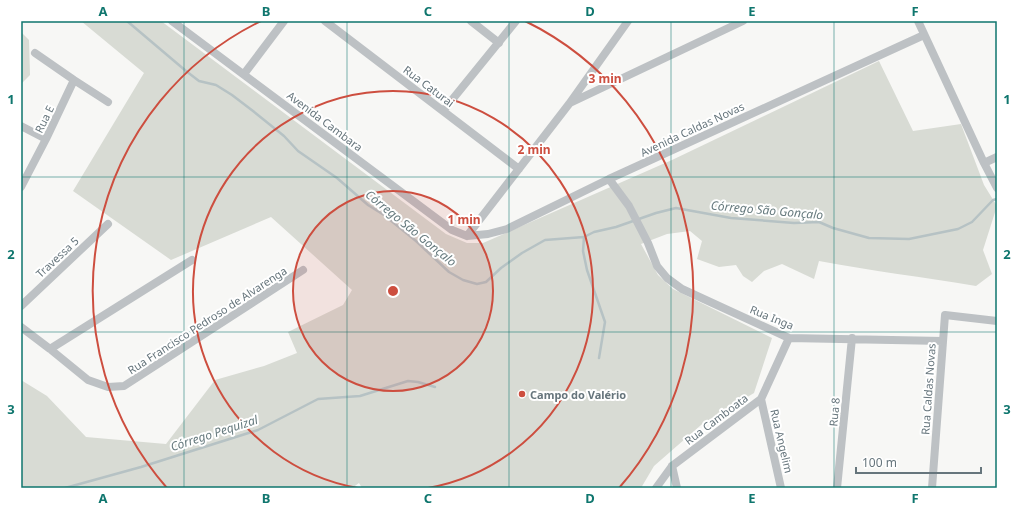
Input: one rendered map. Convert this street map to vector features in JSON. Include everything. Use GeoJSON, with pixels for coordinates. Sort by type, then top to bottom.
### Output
{"type":"FeatureCollection","features":[{"type":"Feature","properties":{"kind":"street","name":"Avenida Cambara"},"geometry":{"type":"LineString","coordinates":[[172,21],[452,230],[467,236]]}},
{"type":"Feature","properties":{"kind":"street"},"geometry":{"type":"LineString","coordinates":[[244,74],[284,21]]}},
{"type":"Feature","properties":{"kind":"street","name":"Rua Caturai"},"geometry":{"type":"LineString","coordinates":[[325,21],[519,169]]}},
{"type":"Feature","properties":{"kind":"street"},"geometry":{"type":"LineString","coordinates":[[471,21],[499,43]]}},
{"type":"Feature","properties":{"kind":"street"},"geometry":{"type":"LineString","coordinates":[[443,111],[516,21]]}},
{"type":"Feature","properties":{"kind":"street"},"geometry":{"type":"LineString","coordinates":[[467,236],[569,104],[628,21]]}},
{"type":"Feature","properties":{"kind":"street"},"geometry":{"type":"LineString","coordinates":[[569,104],[743,21]]}},
{"type":"Feature","properties":{"kind":"street"},"geometry":{"type":"LineString","coordinates":[[918,21],[997,188]]}},
{"type":"Feature","properties":{"kind":"street","name":"Avenida Caldas Novas"},"geometry":{"type":"LineString","coordinates":[[467,236],[488,234],[507,229],[609,179],[924,35]]}},
{"type":"Feature","properties":{"kind":"street"},"geometry":{"type":"LineString","coordinates":[[35,53],[108,102]]}},
{"type":"Feature","properties":{"kind":"street","name":"Rua E"},"geometry":{"type":"LineString","coordinates":[[21,187],[74,80]]}},
{"type":"Feature","properties":{"kind":"street"},"geometry":{"type":"LineString","coordinates":[[21,126],[46,139]]}},
{"type":"Feature","properties":{"kind":"street"},"geometry":{"type":"LineString","coordinates":[[984,163],[997,157]]}},
{"type":"Feature","properties":{"kind":"street","name":"Rua Inga"},"geometry":{"type":"LineString","coordinates":[[609,179],[629,206],[657,266],[667,278],[682,289],[789,338],[852,338],[943,341]]}},
{"type":"Feature","properties":{"kind":"street","name":"Travessa 5"},"geometry":{"type":"LineString","coordinates":[[21,306],[108,224]]}},
{"type":"Feature","properties":{"kind":"street"},"geometry":{"type":"LineString","coordinates":[[50,349],[192,260]]}},
{"type":"Feature","properties":{"kind":"street","name":"Rua Francisco Pedroso de Alvarenga"},"geometry":{"type":"LineString","coordinates":[[21,327],[88,380],[108,388],[124,386],[303,270]]}},
{"type":"Feature","properties":{"kind":"street","name":"Rua Caldas Novas"},"geometry":{"type":"LineString","coordinates":[[932,488],[946,315],[997,321]]}},
{"type":"Feature","properties":{"kind":"street","name":"Rua Camboata"},"geometry":{"type":"LineString","coordinates":[[656,488],[672,466],[761,399],[789,338]]}},
{"type":"Feature","properties":{"kind":"street","name":"Rua 8"},"geometry":{"type":"LineString","coordinates":[[837,488],[852,338]]}},
{"type":"Feature","properties":{"kind":"street","name":"Rua Angelim"},"geometry":{"type":"LineString","coordinates":[[761,399],[781,488]]}},
{"type":"Feature","properties":{"kind":"street"},"geometry":{"type":"LineString","coordinates":[[672,466],[677,488]]}},
{"type":"Feature","properties":{"kind":"shaded area"},"geometry":{"type":"Polygon","coordinates":[[[81,21],[161,21],[446,234],[467,243],[483,243],[672,160],[879,61],[913,131],[961,124],[984,185],[997,206],[983,250],[992,274],[976,286],[819,261],[814,279],[782,264],[764,271],[752,282],[743,276],[736,265],[719,267],[697,259],[702,241],[690,231],[667,234],[641,244],[658,275],[673,289],[772,338],[754,393],[701,425],[654,466],[641,488],[362,488],[359,483],[352,488],[21,488],[21,380],[47,396],[86,437],[166,444],[215,380],[264,366],[297,353],[288,332],[343,305],[352,290],[271,217],[171,260],[73,191],[144,73],[81,21]]]}},
{"type":"Feature","properties":{"kind":"shaded area"},"geometry":{"type":"Polygon","coordinates":[[[21,32],[29,40],[30,75],[21,84],[21,32]]]}},
{"type":"Feature","properties":{"kind":"waterway","name":"Córrego São Gonçalo"},"geometry":{"type":"LineString","coordinates":[[127,21],[199,81],[216,85],[253,111],[284,136],[298,151],[337,178],[368,205],[384,215],[416,241],[449,272],[463,280],[477,284],[486,282],[501,268],[522,253],[545,240],[584,237],[594,232],[616,227],[656,213],[676,208],[731,218],[794,223],[819,222],[833,228],[869,238],[909,239],[958,229],[972,222],[993,200],[997,199]]}},
{"type":"Feature","properties":{"kind":"waterway","name":"Córrego Pequizal"},"geometry":{"type":"LineString","coordinates":[[584,237],[583,251],[587,270],[605,322],[599,358]]}},
{"type":"Feature","properties":{"kind":"waterway","name":"Córrego Pequizal"},"geometry":{"type":"LineString","coordinates":[[65,488],[141,467],[258,430],[318,399],[360,396],[408,381],[435,387]]}},
{"type":"Feature","properties":{"kind":"place","name":"Campo do Valério"},"geometry":{"type":"Point","coordinates":[522,394]}}]}
